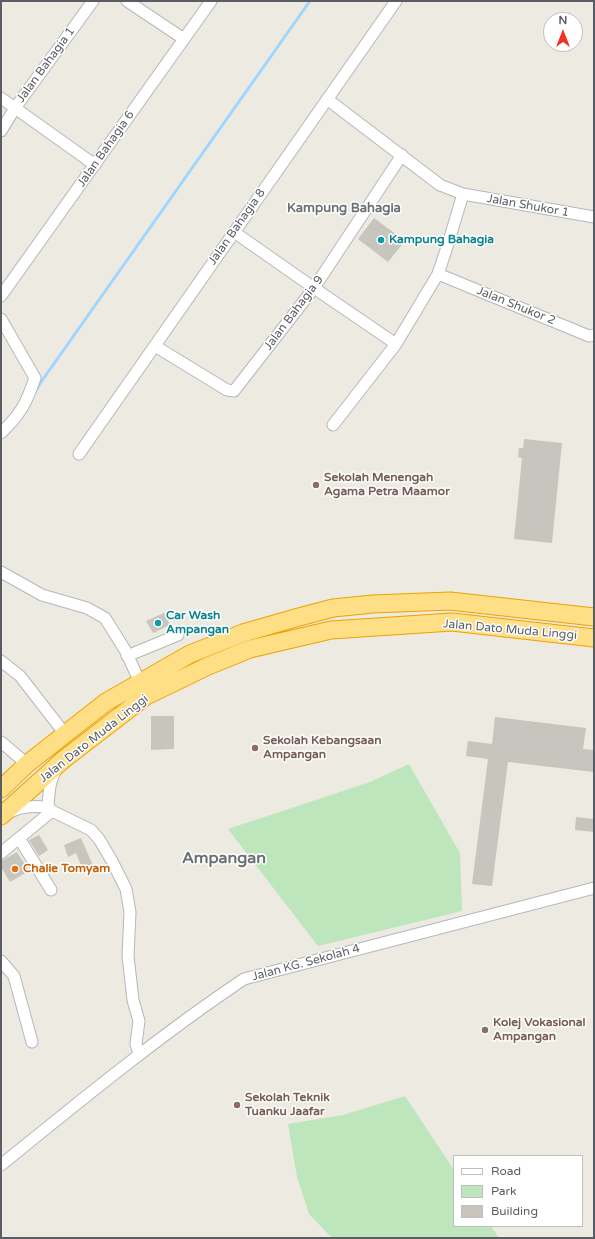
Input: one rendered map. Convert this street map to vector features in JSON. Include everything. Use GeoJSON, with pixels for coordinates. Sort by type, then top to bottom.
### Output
{"type":"FeatureCollection","features":[{"type":"Feature","properties":{"kind":"highway","name":"Jalan Dato Muda Linggi"},"geometry":{"type":"LineString","coordinates":[[1,789],[27,764],[106,702],[190,654],[243,633],[334,608],[373,604],[450,601],[594,617]]}},
{"type":"Feature","properties":{"kind":"highway","name":"Jalan Dato Muda Linggi"},"geometry":{"type":"LineString","coordinates":[[1,816],[63,760],[146,696],[208,666],[250,650],[331,630],[452,622],[594,638]]}},
{"type":"Feature","properties":{"kind":"street","name":"Jalan Bahagia 1"},"geometry":{"type":"LineString","coordinates":[[1,130],[15,108],[93,1]]}},
{"type":"Feature","properties":{"kind":"street"},"geometry":{"type":"LineString","coordinates":[[127,1],[184,39]]}},
{"type":"Feature","properties":{"kind":"street","name":"Jalan Bahagia 6"},"geometry":{"type":"LineString","coordinates":[[1,296],[211,1]]}},
{"type":"Feature","properties":{"kind":"street","name":"Jalan Bahagia 8"},"geometry":{"type":"LineString","coordinates":[[79,454],[396,1]]}},
{"type":"Feature","properties":{"kind":"street"},"geometry":{"type":"LineString","coordinates":[[1,98],[95,165]]}},
{"type":"Feature","properties":{"kind":"street","name":"Jalan Shukor 1"},"geometry":{"type":"LineString","coordinates":[[327,99],[440,185],[463,194],[594,218]]}},
{"type":"Feature","properties":{"kind":"street","name":"Jalan Bahagia 9"},"geometry":{"type":"LineString","coordinates":[[154,346],[226,390],[234,392],[314,288],[402,156]]}},
{"type":"Feature","properties":{"kind":"street"},"geometry":{"type":"LineString","coordinates":[[333,425],[396,344],[438,274],[463,194]]}},
{"type":"Feature","properties":{"kind":"street"},"geometry":{"type":"LineString","coordinates":[[234,232],[396,344]]}},
{"type":"Feature","properties":{"kind":"street","name":"Jalan Shukor 2"},"geometry":{"type":"LineString","coordinates":[[438,274],[589,336],[594,335]]}},
{"type":"Feature","properties":{"kind":"street"},"geometry":{"type":"LineString","coordinates":[[1,319],[35,378],[29,397],[14,421],[1,433]]}},
{"type":"Feature","properties":{"kind":"street"},"geometry":{"type":"LineString","coordinates":[[1,572],[42,595],[80,606],[101,615],[109,622],[140,682]]}},
{"type":"Feature","properties":{"kind":"street"},"geometry":{"type":"LineString","coordinates":[[127,656],[178,635]]}},
{"type":"Feature","properties":{"kind":"street"},"geometry":{"type":"LineString","coordinates":[[1,661],[20,676],[65,734]]}},
{"type":"Feature","properties":{"kind":"street"},"geometry":{"type":"LineString","coordinates":[[1,742],[27,764]]}},
{"type":"Feature","properties":{"kind":"street"},"geometry":{"type":"LineString","coordinates":[[1,853],[50,809],[50,787],[52,776],[63,760]]}},
{"type":"Feature","properties":{"kind":"street"},"geometry":{"type":"LineString","coordinates":[[1,816],[21,807],[34,806],[50,809],[91,830],[99,839],[112,861],[126,888],[130,912],[128,956],[133,1000],[139,1022],[136,1044],[139,1054]]}},
{"type":"Feature","properties":{"kind":"street"},"geometry":{"type":"LineString","coordinates":[[19,838],[51,890]]}},
{"type":"Feature","properties":{"kind":"street","name":"Jalan KG. Sekolah 4"},"geometry":{"type":"LineString","coordinates":[[1,1165],[139,1054],[244,979],[594,888]]}},
{"type":"Feature","properties":{"kind":"street"},"geometry":{"type":"LineString","coordinates":[[1,961],[14,976],[32,1042]]}},
{"type":"Feature","properties":{"kind":"green space"},"geometry":{"type":"Polygon","coordinates":[[[409,764],[460,853],[462,911],[318,946],[228,829],[370,782],[409,764]]]}},
{"type":"Feature","properties":{"kind":"green space"},"geometry":{"type":"Polygon","coordinates":[[[405,1096],[453,1168],[453,1227],[492,1227],[499,1238],[332,1238],[309,1214],[297,1177],[288,1124],[343,1115],[405,1096]]]}},
{"type":"Feature","properties":{"kind":"building","name":"Kampung Bahagia"},"geometry":{"type":"Polygon","coordinates":[[[374,218],[405,241],[388,262],[358,239],[374,218]]]}},
{"type":"Feature","properties":{"kind":"building"},"geometry":{"type":"Polygon","coordinates":[[[524,439],[562,443],[552,543],[514,539],[522,458],[518,457],[519,448],[523,448],[524,439]]]}},
{"type":"Feature","properties":{"kind":"building","name":"Car Wash Ampangan"},"geometry":{"type":"Polygon","coordinates":[[[164,613],[170,625],[153,633],[146,621],[164,613]]]}},
{"type":"Feature","properties":{"kind":"building"},"geometry":{"type":"Polygon","coordinates":[[[151,716],[174,716],[174,749],[151,750],[151,716]]]}},
{"type":"Feature","properties":{"kind":"building"},"geometry":{"type":"Polygon","coordinates":[[[495,717],[586,728],[583,749],[594,750],[594,772],[508,762],[492,886],[472,884],[488,759],[466,756],[468,741],[492,744],[495,717]]]}},
{"type":"Feature","properties":{"kind":"building"},"geometry":{"type":"Polygon","coordinates":[[[576,817],[594,819],[594,832],[575,830],[576,817]]]}},
{"type":"Feature","properties":{"kind":"building"},"geometry":{"type":"Polygon","coordinates":[[[39,835],[48,850],[39,856],[29,840],[39,835]]]}},
{"type":"Feature","properties":{"kind":"building"},"geometry":{"type":"Polygon","coordinates":[[[81,838],[94,868],[84,872],[76,853],[68,857],[64,845],[81,838]]]}},
{"type":"Feature","properties":{"kind":"building","name":"Chalie Tomyam"},"geometry":{"type":"Polygon","coordinates":[[[17,852],[29,871],[10,882],[1,867],[1,861],[17,852]]]}},
{"type":"Feature","properties":{"kind":"waterway"},"geometry":{"type":"LineString","coordinates":[[35,392],[310,1]]}},
{"type":"Feature","properties":{"kind":"place","name":"Kampung Bahagia"},"geometry":{"type":"Point","coordinates":[381,240]}},
{"type":"Feature","properties":{"kind":"place","name":"Sekolah Menengah Agama Petra Maamor"},"geometry":{"type":"Point","coordinates":[316,485]}},
{"type":"Feature","properties":{"kind":"place","name":"Car Wash Ampangan"},"geometry":{"type":"Point","coordinates":[158,623]}},
{"type":"Feature","properties":{"kind":"place","name":"Sekolah Kebangsaan Ampangan"},"geometry":{"type":"Point","coordinates":[255,748]}},
{"type":"Feature","properties":{"kind":"place","name":"Chalie Tomyam"},"geometry":{"type":"Point","coordinates":[15,869]}},
{"type":"Feature","properties":{"kind":"place","name":"Kolej Vokasional Ampangan"},"geometry":{"type":"Point","coordinates":[485,1030]}},
{"type":"Feature","properties":{"kind":"place","name":"Sekolah Teknik Tuanku Jaafar"},"geometry":{"type":"Point","coordinates":[237,1105]}},
{"type":"Feature","properties":{"kind":"district","name":"Kampung Bahagia"},"geometry":{"type":"Point","coordinates":[344,209]}},
{"type":"Feature","properties":{"kind":"district","name":"Ampangan"},"geometry":{"type":"Point","coordinates":[224,859]}}]}
